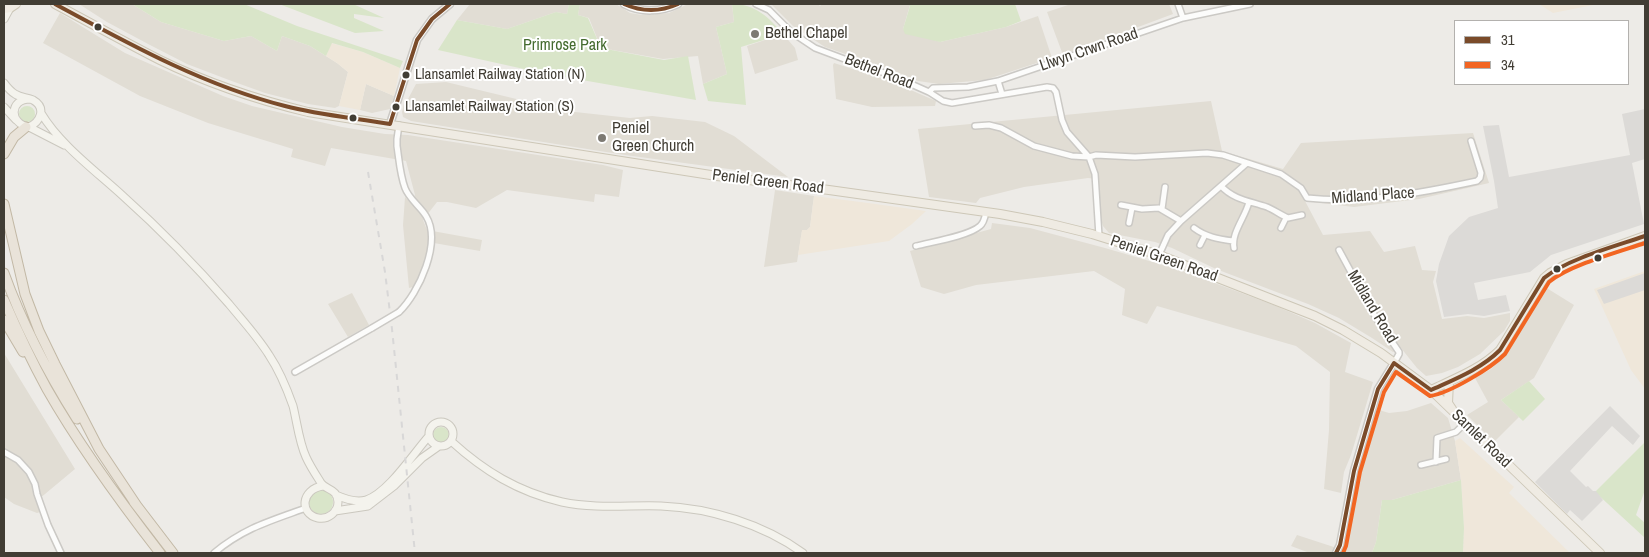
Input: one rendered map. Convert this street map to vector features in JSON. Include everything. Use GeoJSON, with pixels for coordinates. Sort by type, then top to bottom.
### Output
{"type":"FeatureCollection","features":[{"type":"Feature","properties":{"kind":"highway"},"geometry":{"type":"LineString","coordinates":[[4,154],[14,137],[27,127]]}},
{"type":"Feature","properties":{"kind":"highway"},"geometry":{"type":"LineString","coordinates":[[4,204],[25,294],[39,331],[58,372],[99,449],[137,506]]}},
{"type":"Feature","properties":{"kind":"highway"},"geometry":{"type":"LineString","coordinates":[[4,273],[24,320],[55,382],[96,450],[171,551]]}},
{"type":"Feature","properties":{"kind":"highway"},"geometry":{"type":"LineString","coordinates":[[4,300],[46,388]]}},
{"type":"Feature","properties":{"kind":"highway"},"geometry":{"type":"LineString","coordinates":[[4,320],[88,456],[160,553]]}},
{"type":"Feature","properties":{"kind":"main road","name":"Peniel Green Road"},"geometry":{"type":"LineString","coordinates":[[55,4],[161,60],[222,86],[308,112],[716,176],[986,212],[1042,222],[1099,236],[1159,255],[1315,316],[1365,342],[1430,390]]}},
{"type":"Feature","properties":{"kind":"main road","name":"Peniel Green Road"},"geometry":{"type":"LineString","coordinates":[[64,4],[87,22]]}},
{"type":"Feature","properties":{"kind":"main road"},"geometry":{"type":"LineString","coordinates":[[4,19],[13,6]]}},
{"type":"Feature","properties":{"kind":"main road"},"geometry":{"type":"LineString","coordinates":[[4,83],[16,95],[30,99],[38,104],[45,120],[71,149],[179,250],[214,286],[259,339],[274,362],[292,404],[306,456],[323,486]]}},
{"type":"Feature","properties":{"kind":"main road"},"geometry":{"type":"LineString","coordinates":[[16,120],[15,107],[21,101],[30,99]]}},
{"type":"Feature","properties":{"kind":"main road"},"geometry":{"type":"LineString","coordinates":[[4,107],[16,120],[27,127],[71,149]]}},
{"type":"Feature","properties":{"kind":"main road"},"geometry":{"type":"LineString","coordinates":[[27,127],[38,122],[41,113]]}},
{"type":"Feature","properties":{"kind":"main road"},"geometry":{"type":"LineString","coordinates":[[1430,390],[1487,361],[1500,350],[1544,278],[1550,273],[1567,264],[1645,236]]}},
{"type":"Feature","properties":{"kind":"main road"},"geometry":{"type":"LineString","coordinates":[[1449,382],[1448,403],[1455,414]]}},
{"type":"Feature","properties":{"kind":"main road","name":"Samlet Road"},"geometry":{"type":"LineString","coordinates":[[1430,390],[1600,553]]}},
{"type":"Feature","properties":{"kind":"main road"},"geometry":{"type":"LineString","coordinates":[[336,495],[350,501],[365,501],[375,496],[390,483],[429,436],[432,425],[443,422],[447,424],[453,433],[451,441],[444,446],[433,444],[429,436]]}},
{"type":"Feature","properties":{"kind":"main road"},"geometry":{"type":"LineString","coordinates":[[451,441],[472,460],[515,487],[563,502],[608,506],[662,506],[710,512],[763,530],[803,553]]}},
{"type":"Feature","properties":{"kind":"main road"},"geometry":{"type":"LineString","coordinates":[[335,511],[368,506],[394,486],[422,458],[439,446]]}},
{"type":"Feature","properties":{"kind":"main road"},"geometry":{"type":"LineString","coordinates":[[323,486],[331,488],[336,495],[338,503],[335,511],[323,519],[316,518],[310,514],[306,508],[305,500],[308,492],[315,487],[323,486]]}},
{"type":"Feature","properties":{"kind":"street"},"geometry":{"type":"LineString","coordinates":[[390,124],[417,40],[432,19],[450,4]]}},
{"type":"Feature","properties":{"kind":"street"},"geometry":{"type":"LineString","coordinates":[[624,4],[632,8],[650,10],[665,9],[678,4]]}},
{"type":"Feature","properties":{"kind":"street","name":"Bethel Road"},"geometry":{"type":"LineString","coordinates":[[756,4],[769,10],[791,32],[815,48],[893,76],[929,92],[943,101],[952,103],[1047,87],[1053,88],[1056,92],[1062,120],[1067,132],[1089,157]]}},
{"type":"Feature","properties":{"kind":"street"},"geometry":{"type":"LineString","coordinates":[[1178,4],[1183,18]]}},
{"type":"Feature","properties":{"kind":"street","name":"Llwyn Crwn Road"},"geometry":{"type":"LineString","coordinates":[[929,92],[932,88],[968,86],[998,81],[1183,18],[1250,4]]}},
{"type":"Feature","properties":{"kind":"street"},"geometry":{"type":"LineString","coordinates":[[998,81],[1002,94]]}},
{"type":"Feature","properties":{"kind":"street"},"geometry":{"type":"LineString","coordinates":[[295,372],[399,312],[408,301],[424,271],[430,251],[431,234],[426,217],[405,188],[396,139],[399,125]]}},
{"type":"Feature","properties":{"kind":"street","name":"Midland Place"},"geometry":{"type":"LineString","coordinates":[[975,126],[989,125],[1001,128],[1034,146],[1072,156],[1135,157],[1207,153],[1223,156],[1281,174],[1301,188],[1307,198],[1324,200],[1361,200],[1418,194],[1477,181],[1480,178],[1480,173],[1471,141]]}},
{"type":"Feature","properties":{"kind":"street"},"geometry":{"type":"LineString","coordinates":[[1089,157],[1095,174],[1099,236]]}},
{"type":"Feature","properties":{"kind":"street"},"geometry":{"type":"LineString","coordinates":[[1159,255],[1168,235],[1181,221],[1248,163]]}},
{"type":"Feature","properties":{"kind":"street"},"geometry":{"type":"LineString","coordinates":[[1221,186],[1236,198],[1267,208],[1286,218],[1302,215]]}},
{"type":"Feature","properties":{"kind":"street"},"geometry":{"type":"LineString","coordinates":[[1162,209],[1165,187]]}},
{"type":"Feature","properties":{"kind":"street"},"geometry":{"type":"LineString","coordinates":[[1234,248],[1233,241],[1249,202]]}},
{"type":"Feature","properties":{"kind":"street"},"geometry":{"type":"LineString","coordinates":[[1121,205],[1132,208],[1162,209],[1181,221]]}},
{"type":"Feature","properties":{"kind":"street"},"geometry":{"type":"LineString","coordinates":[[1129,223],[1132,208]]}},
{"type":"Feature","properties":{"kind":"street"},"geometry":{"type":"LineString","coordinates":[[916,246],[961,235],[979,228],[986,212]]}},
{"type":"Feature","properties":{"kind":"street"},"geometry":{"type":"LineString","coordinates":[[1281,228],[1286,218]]}},
{"type":"Feature","properties":{"kind":"street"},"geometry":{"type":"LineString","coordinates":[[1194,228],[1212,238],[1233,241]]}},
{"type":"Feature","properties":{"kind":"street"},"geometry":{"type":"LineString","coordinates":[[1200,246],[1205,235]]}},
{"type":"Feature","properties":{"kind":"street","name":"Midland Road"},"geometry":{"type":"LineString","coordinates":[[1339,250],[1376,318],[1400,354],[1394,363]]}},
{"type":"Feature","properties":{"kind":"street"},"geometry":{"type":"LineString","coordinates":[[1336,553],[1340,545],[1354,471],[1378,389],[1394,363]]}},
{"type":"Feature","properties":{"kind":"street"},"geometry":{"type":"LineString","coordinates":[[1436,462],[1437,438],[1456,432],[1465,424]]}},
{"type":"Feature","properties":{"kind":"street"},"geometry":{"type":"LineString","coordinates":[[4,452],[18,460],[29,472],[35,484],[40,512],[61,553]]}},
{"type":"Feature","properties":{"kind":"street"},"geometry":{"type":"LineString","coordinates":[[1421,465],[1446,459]]}},
{"type":"Feature","properties":{"kind":"street"},"geometry":{"type":"LineString","coordinates":[[214,553],[230,540],[256,526],[306,508]]}},
{"type":"Feature","properties":{"kind":"shaded area"},"geometry":{"type":"Polygon","coordinates":[[[79,4],[132,4],[161,22],[224,41],[251,36],[277,51],[282,36],[310,46],[348,72],[339,106],[335,108],[308,104],[265,93],[187,64],[107,22],[79,4]]]}},
{"type":"Feature","properties":{"kind":"shaded area"},"geometry":{"type":"Polygon","coordinates":[[[470,4],[569,4],[567,14],[556,12],[507,29],[457,20],[470,4]]]}},
{"type":"Feature","properties":{"kind":"shaded area"},"geometry":{"type":"Polygon","coordinates":[[[580,4],[616,4],[630,13],[642,15],[669,13],[688,4],[732,4],[734,22],[716,27],[727,74],[703,84],[698,56],[663,59],[601,48],[589,18],[578,15],[580,4]]]}},
{"type":"Feature","properties":{"kind":"shaded area"},"geometry":{"type":"Polygon","coordinates":[[[771,4],[818,4],[820,6],[822,4],[907,4],[910,5],[903,29],[940,42],[1006,27],[1038,16],[1052,58],[985,80],[939,84],[918,81],[890,69],[825,47],[793,26],[771,4]]]}},
{"type":"Feature","properties":{"kind":"shaded area"},"geometry":{"type":"Polygon","coordinates":[[[1071,4],[1169,4],[1173,14],[1063,55],[1047,12],[1071,4]]]}},
{"type":"Feature","properties":{"kind":"shaded area"},"geometry":{"type":"Polygon","coordinates":[[[1539,4],[1598,4],[1553,13],[1539,4]]]}},
{"type":"Feature","properties":{"kind":"shaded area"},"geometry":{"type":"Polygon","coordinates":[[[60,13],[125,53],[223,96],[252,106],[342,127],[385,134],[408,135],[603,165],[623,170],[619,197],[595,194],[594,202],[507,190],[476,208],[447,202],[437,202],[423,220],[427,230],[482,240],[480,251],[428,242],[428,251],[423,268],[413,287],[409,288],[403,225],[405,197],[411,203],[415,195],[406,161],[331,148],[325,166],[291,157],[293,149],[208,123],[140,96],[43,43],[60,13]]]}},
{"type":"Feature","properties":{"kind":"shaded area"},"geometry":{"type":"Polygon","coordinates":[[[783,34],[795,48],[798,60],[755,74],[747,46],[783,34]]]}},
{"type":"Feature","properties":{"kind":"shaded area"},"geometry":{"type":"Polygon","coordinates":[[[331,43],[363,52],[400,68],[394,96],[366,84],[360,110],[339,106],[348,72],[326,56],[331,43]]]}},
{"type":"Feature","properties":{"kind":"shaded area"},"geometry":{"type":"Polygon","coordinates":[[[834,63],[890,81],[936,101],[935,106],[872,107],[836,99],[834,63]]]}},
{"type":"Feature","properties":{"kind":"shaded area"},"geometry":{"type":"Polygon","coordinates":[[[446,82],[566,111],[630,118],[652,116],[705,122],[734,136],[788,177],[625,155],[411,121],[403,117],[402,112],[405,99],[408,99],[416,84],[446,82]]]}},
{"type":"Feature","properties":{"kind":"shaded area"},"geometry":{"type":"Polygon","coordinates":[[[366,84],[394,96],[390,109],[372,113],[360,110],[366,84]]]}},
{"type":"Feature","properties":{"kind":"shaded area"},"geometry":{"type":"Polygon","coordinates":[[[1211,101],[1222,151],[1283,169],[1301,143],[1473,133],[1489,183],[1419,199],[1354,207],[1305,201],[1323,235],[1370,231],[1384,252],[1415,246],[1422,270],[1436,271],[1433,282],[1442,319],[1467,316],[1484,318],[1510,313],[1510,321],[1504,331],[1480,354],[1458,367],[1426,376],[1401,348],[1393,352],[1339,318],[1308,304],[1216,269],[1172,248],[1155,242],[1109,233],[1103,226],[1099,214],[1097,179],[1088,178],[1024,187],[980,198],[976,203],[929,197],[918,129],[1211,101]]]}},
{"type":"Feature","properties":{"kind":"shaded area"},"geometry":{"type":"Polygon","coordinates":[[[1645,109],[1645,159],[1632,163],[1644,224],[1551,255],[1530,272],[1474,283],[1478,300],[1506,295],[1510,311],[1484,316],[1468,314],[1444,317],[1436,281],[1439,264],[1449,236],[1469,217],[1498,208],[1483,126],[1499,125],[1509,177],[1630,155],[1622,114],[1645,109]]]}},
{"type":"Feature","properties":{"kind":"shaded area"},"geometry":{"type":"Polygon","coordinates":[[[775,190],[814,196],[810,227],[802,231],[797,262],[764,267],[775,190]]]}},
{"type":"Feature","properties":{"kind":"shaded area"},"geometry":{"type":"Polygon","coordinates":[[[814,196],[926,211],[889,241],[798,255],[802,230],[807,230],[810,227],[814,196]]]}},
{"type":"Feature","properties":{"kind":"shaded area"},"geometry":{"type":"Polygon","coordinates":[[[992,223],[1030,228],[1180,270],[1276,306],[1315,323],[1351,343],[1345,372],[1373,382],[1344,472],[1341,493],[1324,489],[1329,430],[1330,372],[1296,346],[1157,306],[1147,324],[1122,315],[1125,289],[1094,271],[976,285],[944,294],[921,287],[910,251],[991,229],[992,223]]]}},
{"type":"Feature","properties":{"kind":"shaded area"},"geometry":{"type":"Polygon","coordinates":[[[1645,271],[1645,389],[1631,370],[1594,289],[1645,271]]]}},
{"type":"Feature","properties":{"kind":"shaded area"},"geometry":{"type":"Polygon","coordinates":[[[1645,273],[1645,290],[1604,304],[1597,290],[1645,273]]]}},
{"type":"Feature","properties":{"kind":"shaded area"},"geometry":{"type":"Polygon","coordinates":[[[1545,287],[1574,305],[1534,378],[1501,400],[1519,417],[1494,442],[1467,415],[1488,402],[1475,378],[1491,369],[1508,352],[1545,287]]]}},
{"type":"Feature","properties":{"kind":"shaded area"},"geometry":{"type":"Polygon","coordinates":[[[352,293],[369,325],[348,337],[328,304],[352,293]]]}},
{"type":"Feature","properties":{"kind":"shaded area"},"geometry":{"type":"Polygon","coordinates":[[[4,353],[75,469],[39,499],[43,511],[37,513],[14,504],[4,497],[4,353]]]}},
{"type":"Feature","properties":{"kind":"shaded area"},"geometry":{"type":"Polygon","coordinates":[[[1431,403],[1448,418],[1455,441],[1461,480],[1392,500],[1382,500],[1376,542],[1372,553],[1306,553],[1291,546],[1297,535],[1346,551],[1351,496],[1357,469],[1376,409],[1389,413],[1407,411],[1431,403]]]}},
{"type":"Feature","properties":{"kind":"shaded area"},"geometry":{"type":"Polygon","coordinates":[[[1610,406],[1640,436],[1633,445],[1612,426],[1570,471],[1586,487],[1588,486],[1593,491],[1596,491],[1603,500],[1582,521],[1570,510],[1567,514],[1535,482],[1610,406]]]}},
{"type":"Feature","properties":{"kind":"shaded area"},"geometry":{"type":"Polygon","coordinates":[[[1460,438],[1514,487],[1509,493],[1570,553],[1463,553],[1464,528],[1461,480],[1455,441],[1460,438]]]}},
{"type":"Feature","properties":{"kind":"green space"},"geometry":{"type":"Polygon","coordinates":[[[132,4],[244,4],[297,26],[403,61],[400,68],[363,52],[332,43],[326,56],[310,46],[282,36],[277,51],[251,36],[224,41],[161,22],[132,4]]]}},
{"type":"Feature","properties":{"kind":"green space"},"geometry":{"type":"Polygon","coordinates":[[[279,4],[353,4],[384,18],[354,14],[354,18],[384,31],[355,33],[279,4]]]}},
{"type":"Feature","properties":{"kind":"green space","name":"Primrose Park"},"geometry":{"type":"Polygon","coordinates":[[[569,4],[580,4],[578,15],[588,18],[601,48],[664,60],[688,56],[696,100],[542,73],[438,50],[457,20],[507,29],[556,12],[567,14],[569,4]]]}},
{"type":"Feature","properties":{"kind":"green space"},"geometry":{"type":"Polygon","coordinates":[[[732,4],[755,9],[772,22],[783,34],[741,47],[746,105],[708,101],[703,84],[727,74],[716,27],[734,22],[732,4]]]}},
{"type":"Feature","properties":{"kind":"green space"},"geometry":{"type":"Polygon","coordinates":[[[907,4],[1015,4],[1021,21],[1006,27],[940,42],[905,34],[903,29],[910,6],[907,4]]]}},
{"type":"Feature","properties":{"kind":"green space"},"geometry":{"type":"Polygon","coordinates":[[[24,106],[30,106],[35,111],[33,120],[24,122],[19,117],[19,111],[24,106]]]}},
{"type":"Feature","properties":{"kind":"green space"},"geometry":{"type":"Polygon","coordinates":[[[1529,381],[1545,399],[1523,421],[1501,400],[1529,381]]]}},
{"type":"Feature","properties":{"kind":"green space"},"geometry":{"type":"Polygon","coordinates":[[[441,427],[447,429],[449,435],[447,441],[441,443],[435,441],[433,435],[435,429],[441,427]]]}},
{"type":"Feature","properties":{"kind":"green space"},"geometry":{"type":"Polygon","coordinates":[[[1645,442],[1645,490],[1636,515],[1645,523],[1645,538],[1595,492],[1645,442]]]}},
{"type":"Feature","properties":{"kind":"green space"},"geometry":{"type":"Polygon","coordinates":[[[1461,480],[1464,528],[1463,553],[1372,553],[1376,542],[1382,500],[1392,500],[1461,480]]]}},
{"type":"Feature","properties":{"kind":"green space"},"geometry":{"type":"Polygon","coordinates":[[[321,490],[329,494],[333,502],[329,510],[321,514],[313,510],[309,502],[313,494],[321,490]]]}},
{"type":"Feature","properties":{"kind":"railway"},"geometry":{"type":"LineString","coordinates":[[368,172],[385,272],[415,553]]}},
{"type":"Feature","properties":{"kind":"transit line","name":"31"},"geometry":{"type":"LineString","coordinates":[[55,4],[167,62],[225,87],[298,109],[390,124],[417,40],[432,19],[450,4]]}},
{"type":"Feature","properties":{"kind":"transit line","name":"31"},"geometry":{"type":"LineString","coordinates":[[624,4],[651,10],[678,4]]}},
{"type":"Feature","properties":{"kind":"transit line","name":"31"},"geometry":{"type":"LineString","coordinates":[[1336,553],[1340,545],[1354,471],[1378,389],[1394,363],[1431,390],[1467,373],[1485,363],[1500,350],[1544,278],[1578,259],[1645,236]]}},
{"type":"Feature","properties":{"kind":"transit line","name":"34"},"geometry":{"type":"LineString","coordinates":[[1343,553],[1360,472],[1384,392],[1396,372],[1430,396],[1459,385],[1480,373],[1505,354],[1549,282],[1581,265],[1645,243]]}},
{"type":"Feature","properties":{"kind":"place","name":"Bethel Chapel"},"geometry":{"type":"Point","coordinates":[755,34]}},
{"type":"Feature","properties":{"kind":"place","name":"Llansamlet Railway Station (N)"},"geometry":{"type":"Point","coordinates":[406,75]}},
{"type":"Feature","properties":{"kind":"place","name":"Llansamlet Railway Station (S)"},"geometry":{"type":"Point","coordinates":[396,107]}},
{"type":"Feature","properties":{"kind":"place","name":"Peniel Green Church"},"geometry":{"type":"Point","coordinates":[602,138]}}]}
